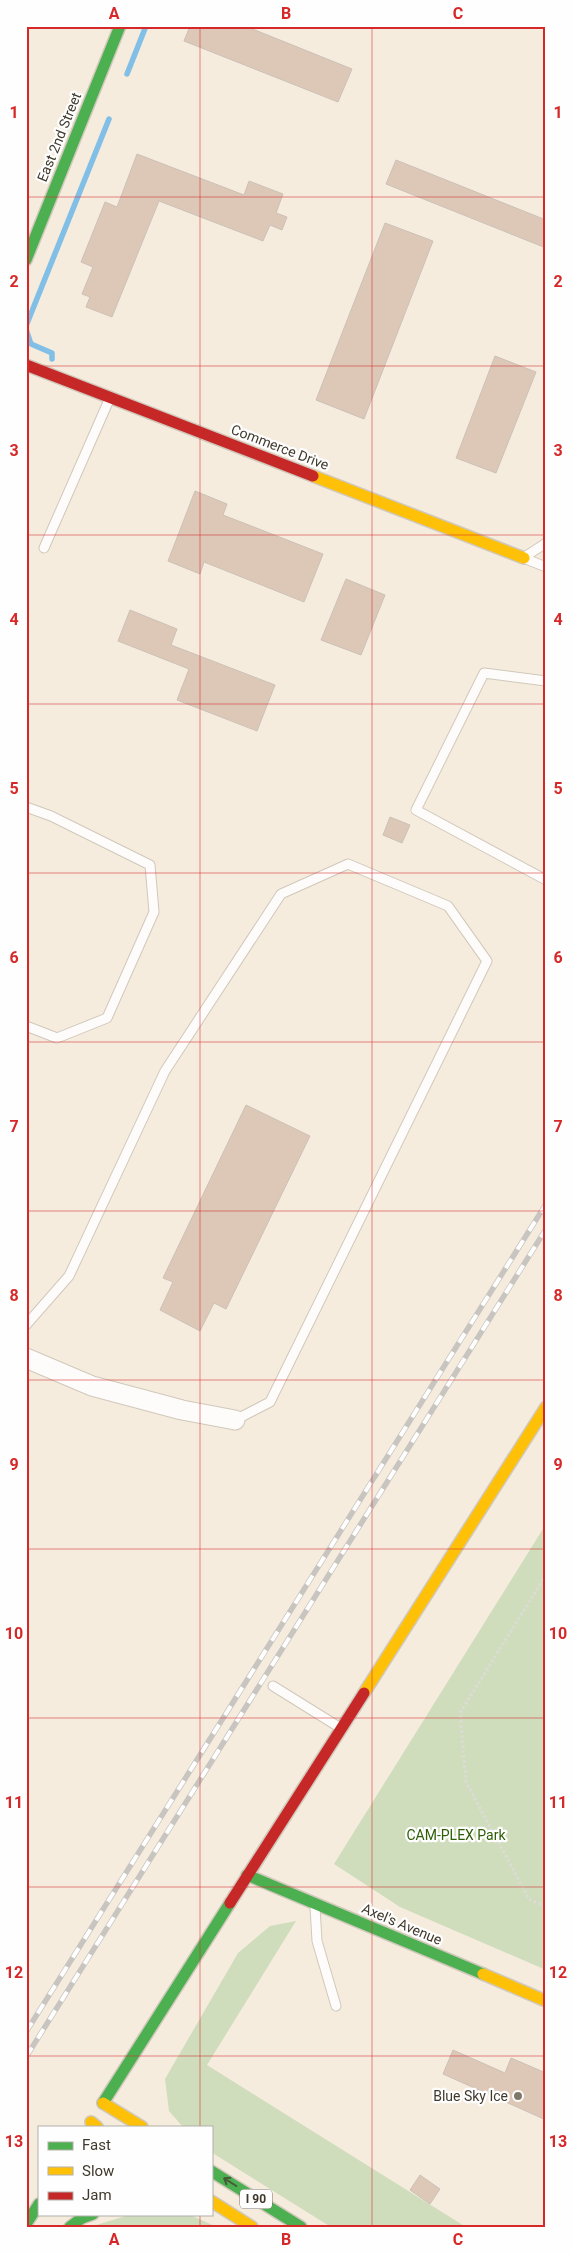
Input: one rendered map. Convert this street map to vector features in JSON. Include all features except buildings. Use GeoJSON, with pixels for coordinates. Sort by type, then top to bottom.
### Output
{"type":"FeatureCollection","features":[{"type":"Feature","properties":{"kind":"main road","name":"East 2nd Street"},"geometry":{"type":"LineString","coordinates":[[26,260],[120,26]]}},
{"type":"Feature","properties":{"kind":"main road","name":"Commerce Drive"},"geometry":{"type":"LineString","coordinates":[[26,365],[524,558]]}},
{"type":"Feature","properties":{"kind":"main road"},"geometry":{"type":"LineString","coordinates":[[92,2125],[103,2103],[246,1875],[546,1408]]}},
{"type":"Feature","properties":{"kind":"main road","name":"Axel's Avenue"},"geometry":{"type":"LineString","coordinates":[[246,1875],[546,2000]]}},
{"type":"Feature","properties":{"kind":"main road"},"geometry":{"type":"LineString","coordinates":[[103,2103],[140,2126]]}},
{"type":"Feature","properties":{"kind":"main road","name":"I 90"},"geometry":{"type":"LineString","coordinates":[[212,2171],[301,2227]]}},
{"type":"Feature","properties":{"kind":"main road"},"geometry":{"type":"LineString","coordinates":[[212,2202],[231,2214]]}},
{"type":"Feature","properties":{"kind":"main road"},"geometry":{"type":"LineString","coordinates":[[26,2224],[38,2206]]}},
{"type":"Feature","properties":{"kind":"main road"},"geometry":{"type":"LineString","coordinates":[[212,2209],[231,2214]]}},
{"type":"Feature","properties":{"kind":"main road","name":"I 90"},"geometry":{"type":"LineString","coordinates":[[231,2214],[252,2227]]}},
{"type":"Feature","properties":{"kind":"main road"},"geometry":{"type":"LineString","coordinates":[[70,2227],[88,2216]]}},
{"type":"Feature","properties":{"kind":"street"},"geometry":{"type":"LineString","coordinates":[[26,1358],[92,1386],[182,1410],[235,1420]]}},
{"type":"Feature","properties":{"kind":"lane"},"geometry":{"type":"LineString","coordinates":[[44,548],[110,398]]}},
{"type":"Feature","properties":{"kind":"lane"},"geometry":{"type":"LineString","coordinates":[[524,558],[546,543]]}},
{"type":"Feature","properties":{"kind":"lane"},"geometry":{"type":"LineString","coordinates":[[524,558],[546,567]]}},
{"type":"Feature","properties":{"kind":"lane"},"geometry":{"type":"LineString","coordinates":[[546,681],[484,673],[416,810],[546,880]]}},
{"type":"Feature","properties":{"kind":"lane"},"geometry":{"type":"LineString","coordinates":[[26,807],[51,816],[150,865],[154,912],[107,1018],[57,1038],[26,1026]]}},
{"type":"Feature","properties":{"kind":"lane"},"geometry":{"type":"LineString","coordinates":[[26,1326],[69,1276],[165,1071],[280,894],[348,864],[448,906],[487,961],[270,1402],[235,1420]]}},
{"type":"Feature","properties":{"kind":"lane"},"geometry":{"type":"LineString","coordinates":[[273,1686],[341,1728]]}},
{"type":"Feature","properties":{"kind":"lane"},"geometry":{"type":"LineString","coordinates":[[315,1904],[317,1942],[336,2006]]}},
{"type":"Feature","properties":{"kind":"path"},"geometry":{"type":"LineString","coordinates":[[546,1575],[460,1713],[466,1782],[529,1899],[546,1907]]}},
{"type":"Feature","properties":{"kind":"green space","name":"CAM-PLEX Park"},"geometry":{"type":"Polygon","coordinates":[[[546,1524],[546,1970],[400,1907],[334,1864],[546,1524]]]}},
{"type":"Feature","properties":{"kind":"green space"},"geometry":{"type":"Polygon","coordinates":[[[296,1921],[207,2065],[466,2227],[331,2227],[212,2153],[212,2126],[182,2126],[169,2111],[165,2079],[238,1953],[270,1926],[296,1921]]]}},
{"type":"Feature","properties":{"kind":"green space"},"geometry":{"type":"Polygon","coordinates":[[[126,2216],[192,2216],[217,2227],[90,2227],[126,2216]]]}},
{"type":"Feature","properties":{"kind":"waterway"},"geometry":{"type":"LineString","coordinates":[[127,74],[146,26]]}},
{"type":"Feature","properties":{"kind":"waterway"},"geometry":{"type":"LineString","coordinates":[[26,326],[109,119]]}},
{"type":"Feature","properties":{"kind":"waterway"},"geometry":{"type":"LineString","coordinates":[[26,329],[31,344],[52,353],[52,359]]}},
{"type":"Feature","properties":{"kind":"railway"},"geometry":{"type":"LineString","coordinates":[[26,2032],[546,1204]]}},
{"type":"Feature","properties":{"kind":"railway"},"geometry":{"type":"LineString","coordinates":[[26,2057],[546,1229]]}},
{"type":"Feature","properties":{"kind":"traffic: fast"},"geometry":{"type":"LineString","coordinates":[[26,260],[120,26]]}},
{"type":"Feature","properties":{"kind":"traffic: fast"},"geometry":{"type":"LineString","coordinates":[[247,1875],[483,1974]]}},
{"type":"Feature","properties":{"kind":"traffic: fast"},"geometry":{"type":"LineString","coordinates":[[103,2103],[230,1903]]}},
{"type":"Feature","properties":{"kind":"traffic: fast"},"geometry":{"type":"LineString","coordinates":[[212,2172],[301,2227]]}},
{"type":"Feature","properties":{"kind":"traffic: fast"},"geometry":{"type":"LineString","coordinates":[[26,2224],[38,2206]]}},
{"type":"Feature","properties":{"kind":"traffic: fast"},"geometry":{"type":"LineString","coordinates":[[70,2227],[88,2216]]}},
{"type":"Feature","properties":{"kind":"traffic: slow"},"geometry":{"type":"LineString","coordinates":[[313,476],[524,558]]}},
{"type":"Feature","properties":{"kind":"traffic: slow"},"geometry":{"type":"LineString","coordinates":[[364,1693],[546,1407]]}},
{"type":"Feature","properties":{"kind":"traffic: slow"},"geometry":{"type":"LineString","coordinates":[[483,1974],[546,2001]]}},
{"type":"Feature","properties":{"kind":"traffic: slow"},"geometry":{"type":"LineString","coordinates":[[103,2103],[140,2126]]}},
{"type":"Feature","properties":{"kind":"traffic: slow"},"geometry":{"type":"LineString","coordinates":[[91,2122],[96,2126]]}},
{"type":"Feature","properties":{"kind":"traffic: slow"},"geometry":{"type":"LineString","coordinates":[[212,2202],[252,2227]]}},
{"type":"Feature","properties":{"kind":"traffic: jam"},"geometry":{"type":"LineString","coordinates":[[26,365],[313,476]]}},
{"type":"Feature","properties":{"kind":"traffic: jam"},"geometry":{"type":"LineString","coordinates":[[230,1903],[364,1693]]}},
{"type":"Feature","properties":{"kind":"place","name":"Blue Sky Ice"},"geometry":{"type":"Point","coordinates":[518,2096]}}]}
